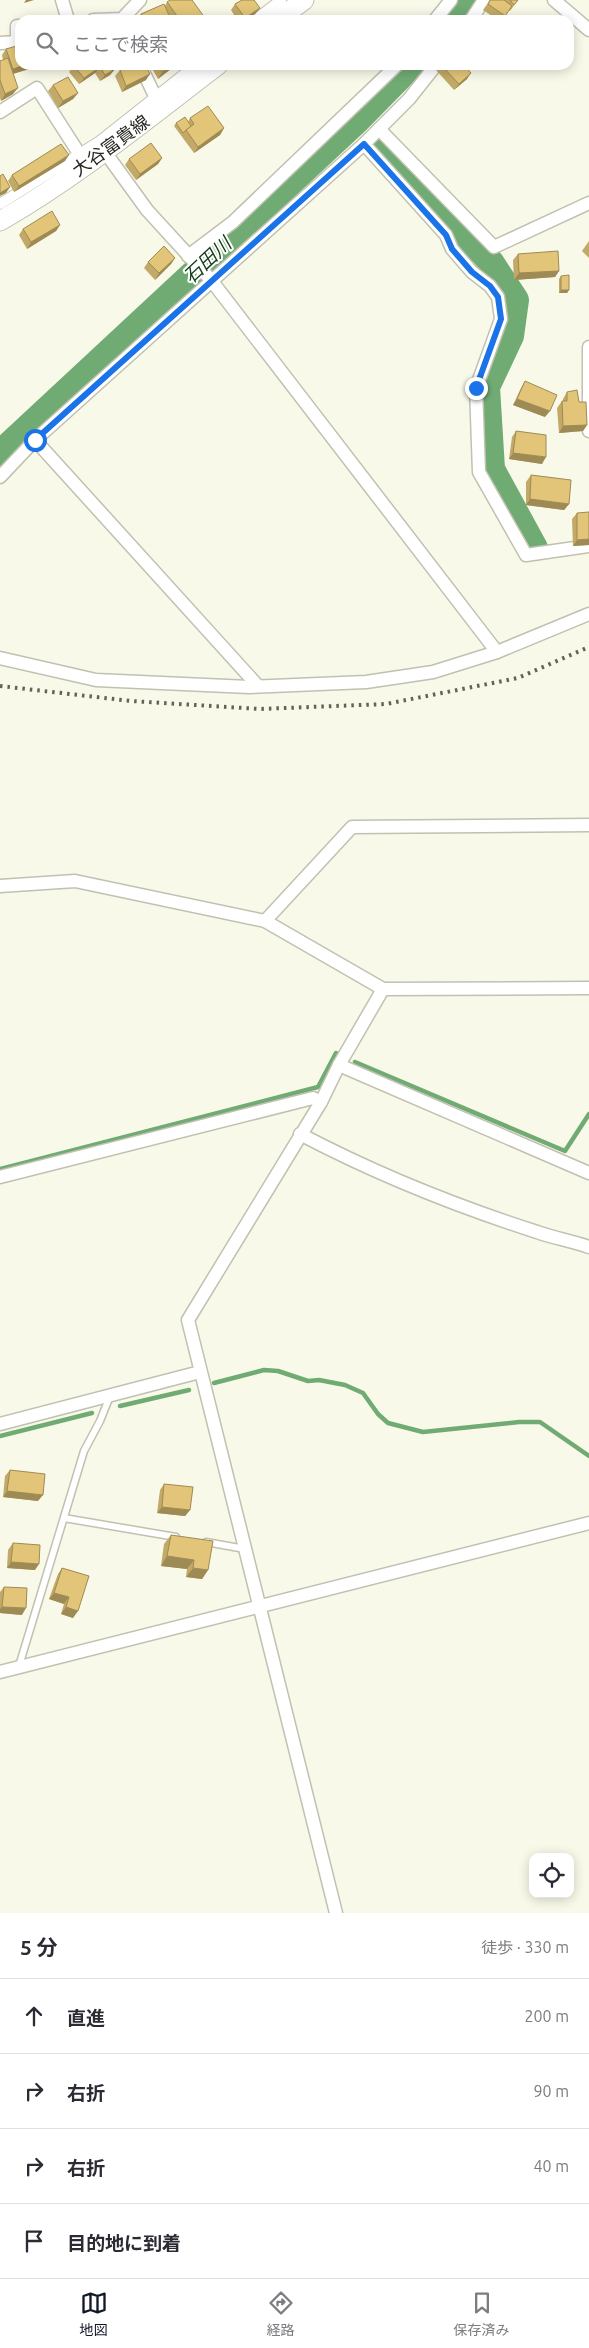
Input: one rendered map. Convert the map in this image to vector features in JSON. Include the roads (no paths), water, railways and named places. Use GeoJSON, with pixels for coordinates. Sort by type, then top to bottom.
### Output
{"type":"FeatureCollection","features":[{"type":"Feature","properties":{"kind":"main road"},"geometry":{"type":"LineString","coordinates":[[284,15],[304,0]]}},
{"type":"Feature","properties":{"kind":"main road","name":"大谷富貴線"},"geometry":{"type":"LineString","coordinates":[[0,221],[105,152],[160,101],[210,70]]}},
{"type":"Feature","properties":{"kind":"street"},"geometry":{"type":"LineString","coordinates":[[62,0],[66,15]]}},
{"type":"Feature","properties":{"kind":"street"},"geometry":{"type":"LineString","coordinates":[[127,15],[140,0]]}},
{"type":"Feature","properties":{"kind":"street"},"geometry":{"type":"LineString","coordinates":[[262,15],[281,0]]}},
{"type":"Feature","properties":{"kind":"street"},"geometry":{"type":"LineString","coordinates":[[439,15],[451,0]]}},
{"type":"Feature","properties":{"kind":"street"},"geometry":{"type":"LineString","coordinates":[[474,15],[484,0]]}},
{"type":"Feature","properties":{"kind":"street"},"geometry":{"type":"LineString","coordinates":[[554,0],[572,15]]}},
{"type":"Feature","properties":{"kind":"street"},"geometry":{"type":"LineString","coordinates":[[574,17],[589,30]]}},
{"type":"Feature","properties":{"kind":"street"},"geometry":{"type":"LineString","coordinates":[[0,44],[15,42]]}},
{"type":"Feature","properties":{"kind":"street"},"geometry":{"type":"LineString","coordinates":[[143,70],[160,101]]}},
{"type":"Feature","properties":{"kind":"street"},"geometry":{"type":"LineString","coordinates":[[0,204],[80,155],[160,101],[191,70]]}},
{"type":"Feature","properties":{"kind":"street"},"geometry":{"type":"LineString","coordinates":[[190,258],[233,222],[392,70]]}},
{"type":"Feature","properties":{"kind":"street"},"geometry":{"type":"LineString","coordinates":[[0,477],[35,440],[364,144],[409,99],[432,70]]}},
{"type":"Feature","properties":{"kind":"street"},"geometry":{"type":"LineString","coordinates":[[0,112],[38,88],[80,155]]}},
{"type":"Feature","properties":{"kind":"street"},"geometry":{"type":"LineString","coordinates":[[379,128],[494,247],[589,203]]}},
{"type":"Feature","properties":{"kind":"street"},"geometry":{"type":"LineString","coordinates":[[364,144],[446,235],[452,249],[472,272],[490,286],[498,297],[501,319],[476,388],[479,472],[526,555],[589,546]]}},
{"type":"Feature","properties":{"kind":"street"},"geometry":{"type":"LineString","coordinates":[[105,152],[147,210],[211,280],[497,652]]}},
{"type":"Feature","properties":{"kind":"street"},"geometry":{"type":"LineString","coordinates":[[589,347],[589,430]]}},
{"type":"Feature","properties":{"kind":"street"},"geometry":{"type":"LineString","coordinates":[[35,440],[258,686]]}},
{"type":"Feature","properties":{"kind":"street"},"geometry":{"type":"LineString","coordinates":[[0,658],[96,680],[258,686],[366,682],[433,672],[497,652],[589,614]]}},
{"type":"Feature","properties":{"kind":"street"},"geometry":{"type":"LineString","coordinates":[[265,921],[352,827],[589,825]]}},
{"type":"Feature","properties":{"kind":"street"},"geometry":{"type":"LineString","coordinates":[[0,886],[75,881],[265,921],[383,989],[589,988]]}},
{"type":"Feature","properties":{"kind":"street"},"geometry":{"type":"LineString","coordinates":[[336,1913],[188,1320],[321,1102],[339,1065],[383,989]]}},
{"type":"Feature","properties":{"kind":"street"},"geometry":{"type":"LineString","coordinates":[[339,1065],[589,1173]]}},
{"type":"Feature","properties":{"kind":"street"},"geometry":{"type":"LineString","coordinates":[[0,1177],[313,1098],[321,1102]]}},
{"type":"Feature","properties":{"kind":"street"},"geometry":{"type":"LineString","coordinates":[[300,1134],[350,1161],[400,1182],[538,1232],[589,1247]]}},
{"type":"Feature","properties":{"kind":"street"},"geometry":{"type":"LineString","coordinates":[[0,1424],[200,1372]]}},
{"type":"Feature","properties":{"kind":"street"},"geometry":{"type":"LineString","coordinates":[[0,1672],[589,1522]]}},
{"type":"Feature","properties":{"kind":"lane"},"geometry":{"type":"LineString","coordinates":[[18,1668],[84,1451],[100,1421],[110,1396]]}},
{"type":"Feature","properties":{"kind":"lane"},"geometry":{"type":"LineString","coordinates":[[64,1518],[188,1539]]}},
{"type":"Feature","properties":{"kind":"lane"},"geometry":{"type":"LineString","coordinates":[[198,1541],[246,1549]]}},
{"type":"Feature","properties":{"kind":"waterway","name":"石田川"},"geometry":{"type":"LineString","coordinates":[[453,15],[464,0]]}},
{"type":"Feature","properties":{"kind":"waterway","name":"石田川"},"geometry":{"type":"LineString","coordinates":[[0,453],[358,120],[407,70]]}},
{"type":"Feature","properties":{"kind":"waterway"},"geometry":{"type":"LineString","coordinates":[[376,142],[491,262],[516,300],[511,336],[487,387],[492,469],[535,548]]}},
{"type":"Feature","properties":{"kind":"waterway"},"geometry":{"type":"LineString","coordinates":[[0,1169],[318,1087],[336,1053]]}},
{"type":"Feature","properties":{"kind":"waterway"},"geometry":{"type":"LineString","coordinates":[[355,1062],[565,1151],[589,1114]]}},
{"type":"Feature","properties":{"kind":"waterway"},"geometry":{"type":"LineString","coordinates":[[214,1383],[264,1370],[278,1371],[308,1381],[319,1380],[345,1385],[363,1393],[378,1414],[388,1423],[423,1432],[519,1422],[540,1422],[589,1456]]}},
{"type":"Feature","properties":{"kind":"waterway"},"geometry":{"type":"LineString","coordinates":[[120,1406],[189,1390]]}},
{"type":"Feature","properties":{"kind":"waterway"},"geometry":{"type":"LineString","coordinates":[[0,1436],[92,1413]]}},
{"type":"Feature","properties":{"kind":"railway"},"geometry":{"type":"LineString","coordinates":[[0,686],[131,701],[260,709],[386,704],[518,678],[589,647]]}}]}
